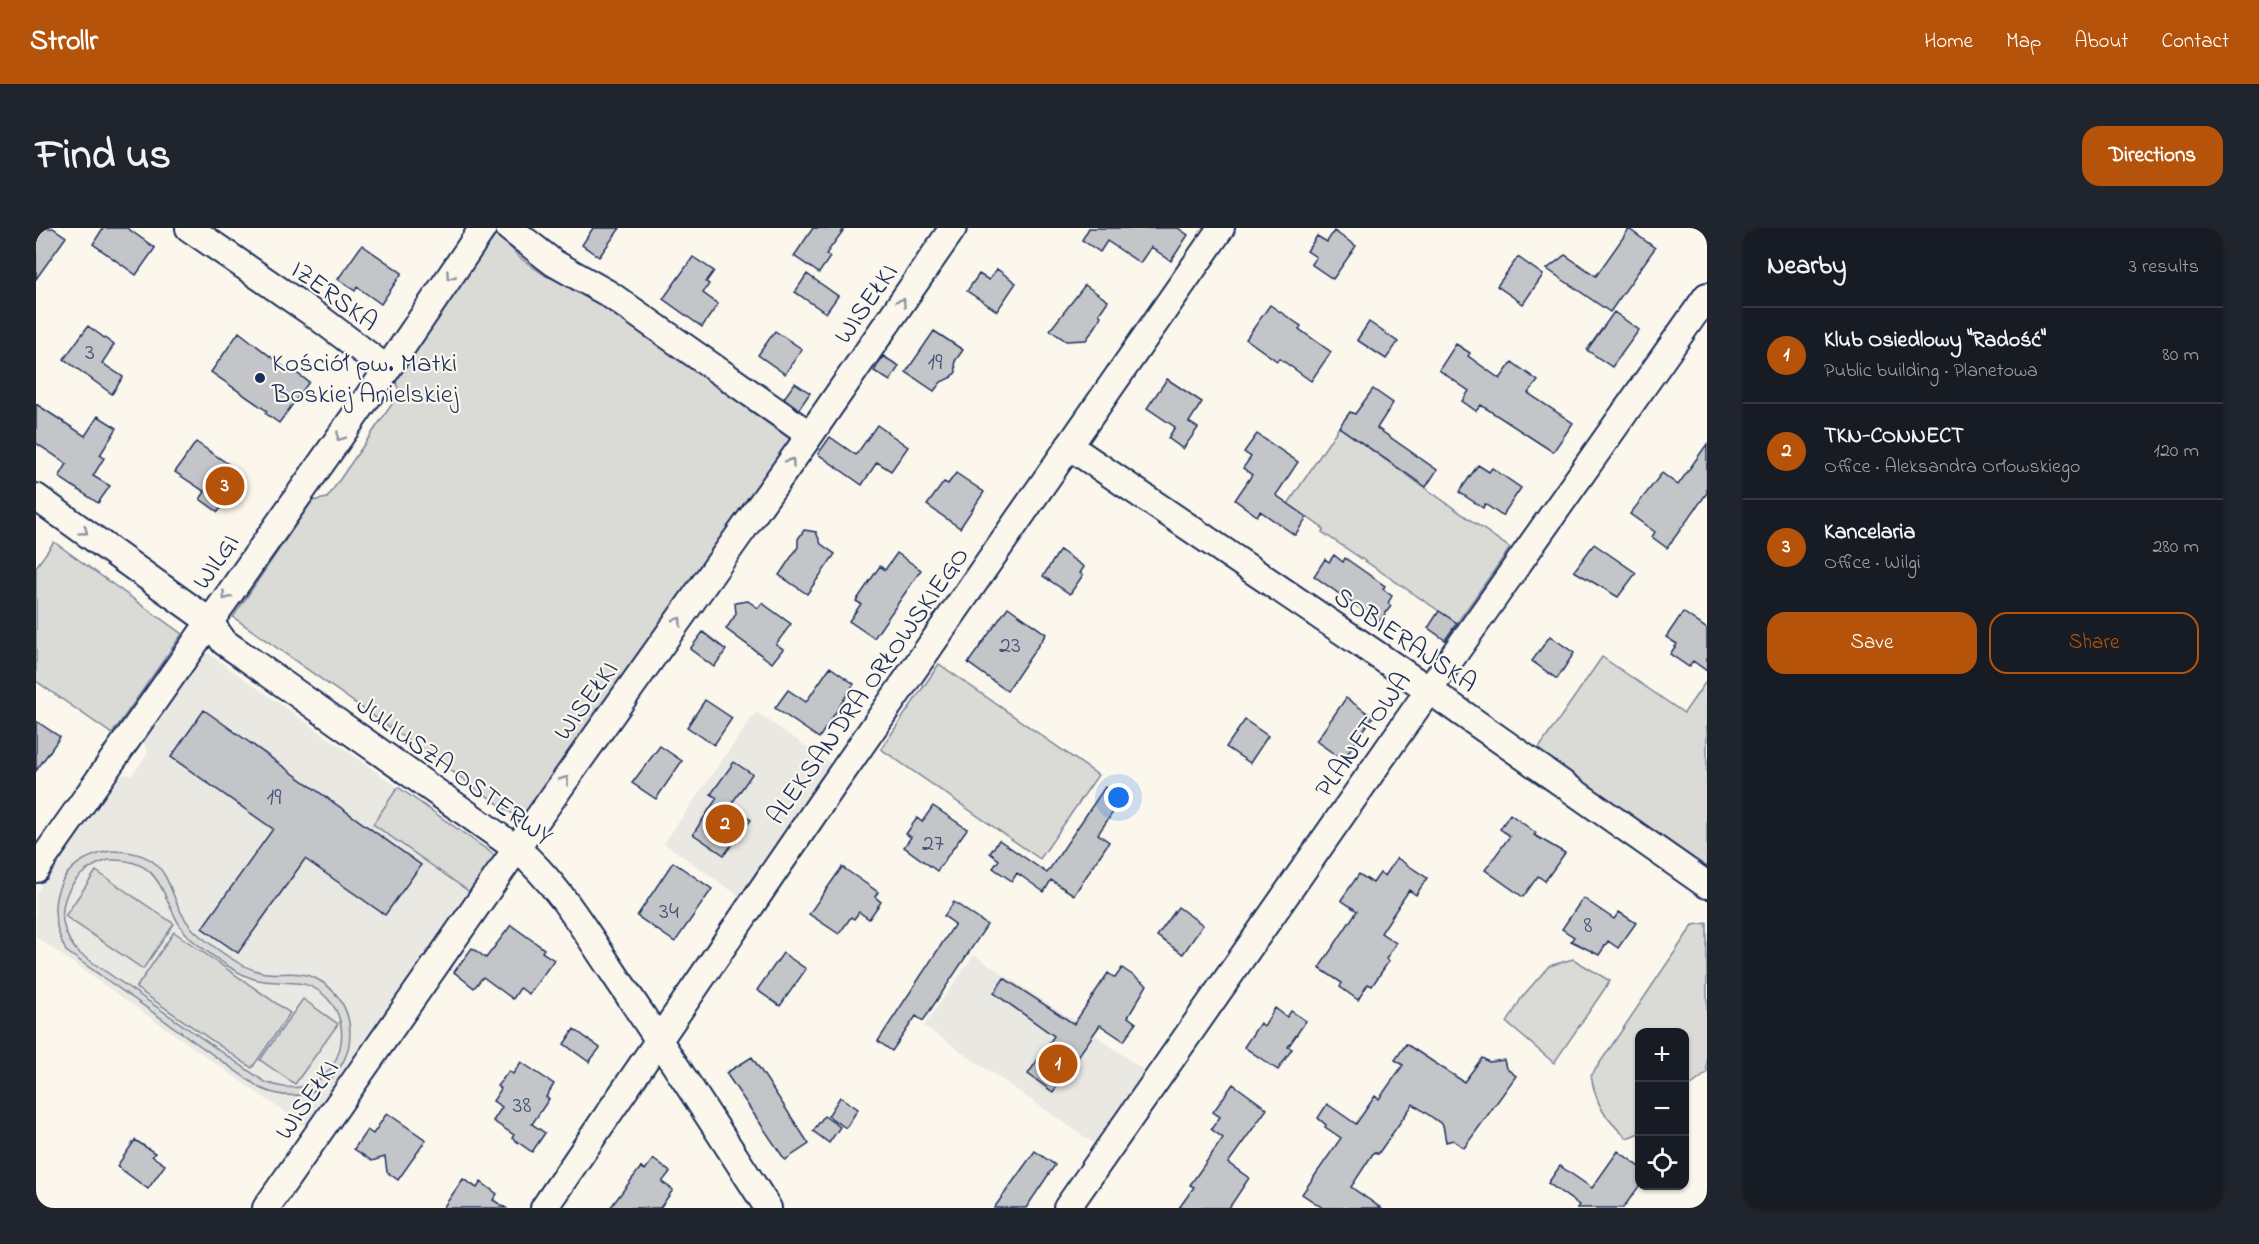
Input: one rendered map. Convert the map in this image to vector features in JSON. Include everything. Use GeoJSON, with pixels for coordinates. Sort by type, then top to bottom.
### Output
{"type":"FeatureCollection","features":[{"type":"Feature","properties":{"kind":"street","name":"IZERSKA"},"geometry":{"type":"LineString","coordinates":[[189,228],[318,317],[387,369]]}},
{"type":"Feature","properties":{"kind":"street","name":"WILGI"},"geometry":{"type":"LineString","coordinates":[[37,867],[387,369],[483,228]]}},
{"type":"Feature","properties":{"kind":"street"},"geometry":{"type":"LineString","coordinates":[[509,228],[554,263],[609,294],[810,435]]}},
{"type":"Feature","properties":{"kind":"street","name":"WISEŁKI"},"geometry":{"type":"LineString","coordinates":[[266,1208],[953,228]]}},
{"type":"Feature","properties":{"kind":"street","name":"ALEKSANDRA ORŁOWSKIEGO"},"geometry":{"type":"LineString","coordinates":[[544,1208],[1221,228]]}},
{"type":"Feature","properties":{"kind":"street","name":"PLANETOWA"},"geometry":{"type":"LineString","coordinates":[[1067,1208],[1707,296]]}},
{"type":"Feature","properties":{"kind":"street","name":"SOBIERAJSKA"},"geometry":{"type":"LineString","coordinates":[[1069,446],[1429,690],[1707,885]]}},
{"type":"Feature","properties":{"kind":"street","name":"JULIUSZA OSTERWY"},"geometry":{"type":"LineString","coordinates":[[36,497],[209,621],[224,642],[517,849],[536,865],[558,891],[660,1040],[768,1208]]}},
{"type":"Feature","properties":{"kind":"shaded area"},"geometry":{"type":"Polygon","coordinates":[[[497,232],[519,257],[546,276],[582,289],[791,440],[524,822],[233,617],[312,501],[327,498],[399,394],[395,376],[497,232]]]}},
{"type":"Feature","properties":{"kind":"shaded area"},"geometry":{"type":"Polygon","coordinates":[[[1339,427],[1510,548],[1457,623],[1322,532],[1324,529],[1288,504],[1339,427]]]}},
{"type":"Feature","properties":{"kind":"shaded area"},"geometry":{"type":"Polygon","coordinates":[[[54,542],[182,634],[112,734],[36,681],[36,567],[54,542]]]}},
{"type":"Feature","properties":{"kind":"shaded area"},"geometry":{"type":"Polygon","coordinates":[[[205,651],[500,859],[310,1130],[36,937],[36,893],[121,774],[132,775],[148,753],[143,740],[205,651]]]}},
{"type":"Feature","properties":{"kind":"shaded area"},"geometry":{"type":"Polygon","coordinates":[[[1602,657],[1684,713],[1707,680],[1707,871],[1537,751],[1602,657]]]}},
{"type":"Feature","properties":{"kind":"shaded area"},"geometry":{"type":"Polygon","coordinates":[[[939,664],[1098,775],[1040,859],[881,749],[939,664]]]}},
{"type":"Feature","properties":{"kind":"shaded area"},"geometry":{"type":"Polygon","coordinates":[[[756,712],[833,765],[742,898],[664,843],[756,712]]]}},
{"type":"Feature","properties":{"kind":"shaded area"},"geometry":{"type":"Polygon","coordinates":[[[398,787],[500,859],[474,895],[373,824],[398,787]]]}},
{"type":"Feature","properties":{"kind":"shaded area"},"geometry":{"type":"Polygon","coordinates":[[[110,851],[133,853],[149,859],[160,868],[187,922],[199,935],[222,952],[240,964],[258,971],[303,974],[315,978],[330,988],[341,1001],[350,1031],[349,1046],[343,1062],[334,1075],[314,1091],[299,1095],[283,1095],[260,1088],[66,951],[59,934],[56,917],[59,888],[66,875],[77,864],[92,856],[110,851]],[[109,860],[82,874],[72,885],[63,911],[64,925],[69,939],[79,953],[265,1082],[282,1087],[300,1087],[314,1082],[325,1074],[334,1063],[342,1037],[336,1010],[327,998],[309,986],[300,983],[261,981],[223,963],[184,932],[155,877],[145,868],[130,862],[109,860]]]}},
{"type":"Feature","properties":{"kind":"shaded area"},"geometry":{"type":"Polygon","coordinates":[[[96,871],[174,924],[143,969],[65,916],[96,871]]]}},
{"type":"Feature","properties":{"kind":"shaded area"},"geometry":{"type":"Polygon","coordinates":[[[1707,923],[1707,1073],[1689,1087],[1689,1028],[1635,1028],[1635,1135],[1627,1138],[1603,1111],[1591,1076],[1693,925],[1707,923]]]}},
{"type":"Feature","properties":{"kind":"shaded area"},"geometry":{"type":"Polygon","coordinates":[[[174,932],[290,1013],[252,1068],[136,988],[174,932]]]}},
{"type":"Feature","properties":{"kind":"shaded area"},"geometry":{"type":"Polygon","coordinates":[[[974,955],[1090,1031],[1146,1072],[1095,1144],[924,1026],[974,955]]]}},
{"type":"Feature","properties":{"kind":"shaded area"},"geometry":{"type":"Polygon","coordinates":[[[1573,959],[1610,981],[1554,1063],[1507,1023],[1522,997],[1549,966],[1573,959]]]}},
{"type":"Feature","properties":{"kind":"shaded area"},"geometry":{"type":"Polygon","coordinates":[[[303,999],[338,1024],[295,1084],[260,1060],[303,999]]]}},
{"type":"Feature","properties":{"kind":"building"},"geometry":{"type":"Polygon","coordinates":[[[36,228],[53,228],[66,237],[36,279],[36,228]]]}},
{"type":"Feature","properties":{"kind":"building"},"geometry":{"type":"Polygon","coordinates":[[[103,228],[127,228],[155,248],[136,275],[93,244],[103,228]]]}},
{"type":"Feature","properties":{"kind":"building"},"geometry":{"type":"Polygon","coordinates":[[[593,228],[620,228],[599,257],[582,245],[593,228]]]}},
{"type":"Feature","properties":{"kind":"building"},"geometry":{"type":"Polygon","coordinates":[[[813,228],[845,228],[826,254],[830,257],[819,273],[794,256],[813,228]]]}},
{"type":"Feature","properties":{"kind":"building"},"geometry":{"type":"Polygon","coordinates":[[[1089,228],[1178,228],[1188,235],[1171,261],[1151,247],[1140,263],[1107,241],[1100,252],[1082,240],[1089,228]]]}},
{"type":"Feature","properties":{"kind":"building"},"geometry":{"type":"Polygon","coordinates":[[[1629,229],[1655,248],[1610,312],[1547,269],[1565,255],[1596,276],[1629,229]]]}},
{"type":"Feature","properties":{"kind":"building"},"geometry":{"type":"Polygon","coordinates":[[[1334,231],[1356,246],[1333,279],[1311,264],[1316,257],[1307,251],[1317,236],[1327,242],[1334,231]]]}},
{"type":"Feature","properties":{"kind":"building"},"geometry":{"type":"Polygon","coordinates":[[[362,245],[402,273],[381,304],[357,287],[355,291],[338,279],[362,245]]]}},
{"type":"Feature","properties":{"kind":"building"},"geometry":{"type":"Polygon","coordinates":[[[693,257],[714,271],[706,282],[709,284],[703,293],[718,304],[702,327],[663,299],[693,257]]]}},
{"type":"Feature","properties":{"kind":"building"},"geometry":{"type":"Polygon","coordinates":[[[1518,257],[1543,275],[1523,304],[1497,286],[1518,257]]]}},
{"type":"Feature","properties":{"kind":"building"},"geometry":{"type":"Polygon","coordinates":[[[997,269],[1016,283],[997,311],[967,291],[979,274],[989,280],[997,269]]]}},
{"type":"Feature","properties":{"kind":"building"},"geometry":{"type":"Polygon","coordinates":[[[807,274],[838,296],[826,313],[795,292],[807,274]]]}},
{"type":"Feature","properties":{"kind":"building"},"geometry":{"type":"Polygon","coordinates":[[[1085,285],[1108,301],[1099,314],[1101,316],[1096,326],[1086,340],[1066,341],[1050,330],[1085,285]]]}},
{"type":"Feature","properties":{"kind":"building"},"geometry":{"type":"Polygon","coordinates":[[[1270,305],[1301,326],[1299,329],[1331,352],[1311,381],[1279,358],[1277,361],[1246,339],[1270,305]]]}},
{"type":"Feature","properties":{"kind":"building"},"geometry":{"type":"Polygon","coordinates":[[[1614,312],[1639,330],[1612,367],[1587,350],[1614,312]]]}},
{"type":"Feature","properties":{"kind":"building"},"geometry":{"type":"Polygon","coordinates":[[[1369,322],[1398,342],[1386,359],[1357,340],[1369,322]]]}},
{"type":"Feature","properties":{"kind":"building"},"geometry":{"type":"Polygon","coordinates":[[[88,326],[114,345],[102,363],[123,377],[112,394],[64,359],[88,326]]]}},
{"type":"Feature","properties":{"kind":"building"},"geometry":{"type":"Polygon","coordinates":[[[775,331],[802,349],[785,374],[758,355],[775,331]]]}},
{"type":"Feature","properties":{"kind":"building"},"geometry":{"type":"Polygon","coordinates":[[[934,331],[963,350],[955,361],[956,372],[952,377],[941,382],[934,391],[906,372],[934,331]]]}},
{"type":"Feature","properties":{"kind":"building","name":"Kościół pw. Matki Boskiej Anielskiej"},"geometry":{"type":"Polygon","coordinates":[[[239,332],[293,374],[295,372],[309,382],[279,423],[265,413],[267,411],[211,372],[239,332]]]}},
{"type":"Feature","properties":{"kind":"building"},"geometry":{"type":"Polygon","coordinates":[[[1456,344],[1470,353],[1468,356],[1500,379],[1512,362],[1538,381],[1528,393],[1573,423],[1553,452],[1481,405],[1476,411],[1462,401],[1469,391],[1439,370],[1456,344]]]}},
{"type":"Feature","properties":{"kind":"building"},"geometry":{"type":"Polygon","coordinates":[[[883,356],[899,366],[890,381],[874,371],[883,356]]]}},
{"type":"Feature","properties":{"kind":"building"},"geometry":{"type":"Polygon","coordinates":[[[1167,379],[1202,402],[1189,422],[1198,428],[1183,449],[1168,438],[1175,427],[1147,408],[1167,379]]]}},
{"type":"Feature","properties":{"kind":"building"},"geometry":{"type":"Polygon","coordinates":[[[795,383],[810,393],[799,409],[784,398],[795,383]]]}},
{"type":"Feature","properties":{"kind":"building"},"geometry":{"type":"Polygon","coordinates":[[[1373,389],[1393,403],[1377,428],[1437,470],[1426,487],[1339,427],[1350,412],[1355,414],[1373,389]]]}},
{"type":"Feature","properties":{"kind":"building"},"geometry":{"type":"Polygon","coordinates":[[[36,404],[85,436],[98,416],[117,428],[100,455],[104,458],[93,476],[110,486],[98,503],[59,477],[67,464],[36,443],[36,404]]]}},
{"type":"Feature","properties":{"kind":"building"},"geometry":{"type":"Polygon","coordinates":[[[877,425],[908,447],[891,471],[877,462],[862,485],[818,454],[830,437],[856,455],[877,425]]]}},
{"type":"Feature","properties":{"kind":"building"},"geometry":{"type":"Polygon","coordinates":[[[1257,434],[1298,462],[1276,495],[1307,517],[1295,535],[1260,511],[1257,516],[1235,500],[1252,475],[1243,468],[1251,457],[1244,452],[1257,434]]]}},
{"type":"Feature","properties":{"kind":"building"},"geometry":{"type":"Polygon","coordinates":[[[196,442],[228,464],[223,470],[239,481],[218,512],[200,499],[205,492],[175,472],[196,442]]]}},
{"type":"Feature","properties":{"kind":"building"},"geometry":{"type":"Polygon","coordinates":[[[1707,444],[1707,493],[1667,548],[1652,537],[1655,532],[1630,514],[1662,473],[1678,485],[1707,444]]]}},
{"type":"Feature","properties":{"kind":"building"},"geometry":{"type":"Polygon","coordinates":[[[1478,465],[1489,472],[1492,468],[1521,488],[1502,516],[1485,504],[1483,508],[1459,492],[1478,465]]]}},
{"type":"Feature","properties":{"kind":"building"},"geometry":{"type":"Polygon","coordinates":[[[956,473],[984,492],[960,528],[927,505],[944,482],[948,484],[956,473]]]}},
{"type":"Feature","properties":{"kind":"building"},"geometry":{"type":"Polygon","coordinates":[[[804,530],[816,532],[821,544],[835,554],[807,594],[779,575],[798,547],[798,539],[804,530]]]}},
{"type":"Feature","properties":{"kind":"building"},"geometry":{"type":"Polygon","coordinates":[[[1594,544],[1636,573],[1618,597],[1574,571],[1594,544]]]}},
{"type":"Feature","properties":{"kind":"building"},"geometry":{"type":"Polygon","coordinates":[[[1060,550],[1084,567],[1080,573],[1083,575],[1070,594],[1043,576],[1060,550]]]}},
{"type":"Feature","properties":{"kind":"building"},"geometry":{"type":"Polygon","coordinates":[[[897,553],[921,570],[874,638],[849,621],[861,604],[856,601],[880,566],[885,570],[897,553]]]}},
{"type":"Feature","properties":{"kind":"building"},"geometry":{"type":"Polygon","coordinates":[[[1334,555],[1343,562],[1345,558],[1385,586],[1383,589],[1392,596],[1388,603],[1391,606],[1379,622],[1314,576],[1325,559],[1329,562],[1334,555]]]}},
{"type":"Feature","properties":{"kind":"building"},"geometry":{"type":"Polygon","coordinates":[[[748,601],[758,608],[762,603],[791,624],[776,644],[783,649],[772,663],[726,629],[736,614],[735,603],[748,601]]]}},
{"type":"Feature","properties":{"kind":"building"},"geometry":{"type":"Polygon","coordinates":[[[1008,607],[1046,634],[1007,691],[968,663],[1008,607]]]}},
{"type":"Feature","properties":{"kind":"building"},"geometry":{"type":"Polygon","coordinates":[[[1439,611],[1457,623],[1445,640],[1428,628],[1439,611]]]}},
{"type":"Feature","properties":{"kind":"building"},"geometry":{"type":"Polygon","coordinates":[[[1683,612],[1707,629],[1707,671],[1693,661],[1689,667],[1670,654],[1677,644],[1666,637],[1683,612]]]}},
{"type":"Feature","properties":{"kind":"building"},"geometry":{"type":"Polygon","coordinates":[[[703,632],[726,650],[714,667],[690,649],[703,632]]]}},
{"type":"Feature","properties":{"kind":"building"},"geometry":{"type":"Polygon","coordinates":[[[1550,636],[1574,653],[1557,679],[1532,661],[1550,636]]]}},
{"type":"Feature","properties":{"kind":"building"},"geometry":{"type":"Polygon","coordinates":[[[830,667],[854,684],[819,738],[775,708],[788,690],[806,702],[830,667]]]}},
{"type":"Feature","properties":{"kind":"building"},"geometry":{"type":"Polygon","coordinates":[[[1346,698],[1373,717],[1343,760],[1316,741],[1346,698]]]}},
{"type":"Feature","properties":{"kind":"building"},"geometry":{"type":"Polygon","coordinates":[[[705,700],[732,718],[714,745],[687,727],[705,700]]]}},
{"type":"Feature","properties":{"kind":"building"},"geometry":{"type":"Polygon","coordinates":[[[204,710],[421,865],[385,915],[305,859],[238,953],[202,928],[273,829],[171,757],[204,710]]]}},
{"type":"Feature","properties":{"kind":"building"},"geometry":{"type":"Polygon","coordinates":[[[1245,720],[1268,736],[1250,763],[1226,747],[1245,720]]]}},
{"type":"Feature","properties":{"kind":"building"},"geometry":{"type":"Polygon","coordinates":[[[36,721],[60,737],[36,771],[36,721]]]}},
{"type":"Feature","properties":{"kind":"building"},"geometry":{"type":"Polygon","coordinates":[[[660,746],[682,761],[656,799],[632,783],[660,746]]]}},
{"type":"Feature","properties":{"kind":"building"},"geometry":{"type":"Polygon","coordinates":[[[734,762],[752,774],[730,806],[751,820],[724,855],[693,834],[717,798],[711,794],[734,762]]]}},
{"type":"Feature","properties":{"kind":"building"},"geometry":{"type":"Polygon","coordinates":[[[1105,787],[1122,799],[1098,834],[1109,842],[1074,895],[1051,880],[1044,892],[1017,873],[1012,881],[993,868],[999,860],[990,853],[999,840],[1047,873],[1105,787]]]}},
{"type":"Feature","properties":{"kind":"building"},"geometry":{"type":"Polygon","coordinates":[[[933,806],[967,829],[937,871],[904,847],[911,837],[906,834],[917,818],[922,822],[933,806]]]}},
{"type":"Feature","properties":{"kind":"building"},"geometry":{"type":"Polygon","coordinates":[[[1510,814],[1536,833],[1534,835],[1565,853],[1545,881],[1538,876],[1523,897],[1485,870],[1510,836],[1500,829],[1510,814]]]}},
{"type":"Feature","properties":{"kind":"building"},"geometry":{"type":"Polygon","coordinates":[[[1397,858],[1427,878],[1416,895],[1409,890],[1381,933],[1396,943],[1386,959],[1389,961],[1372,986],[1368,984],[1358,1000],[1340,987],[1342,983],[1319,968],[1357,911],[1341,900],[1359,874],[1373,883],[1380,873],[1385,876],[1397,858]]]}},
{"type":"Feature","properties":{"kind":"building"},"geometry":{"type":"Polygon","coordinates":[[[673,862],[712,889],[675,942],[637,916],[673,862]]]}},
{"type":"Feature","properties":{"kind":"building"},"geometry":{"type":"Polygon","coordinates":[[[842,867],[878,892],[875,897],[881,902],[869,919],[859,912],[854,919],[851,917],[839,934],[809,914],[842,867]]]}},
{"type":"Feature","properties":{"kind":"building"},"geometry":{"type":"Polygon","coordinates":[[[1583,898],[1614,919],[1619,912],[1636,923],[1618,948],[1608,941],[1599,955],[1571,941],[1574,937],[1562,929],[1583,898]]]}},
{"type":"Feature","properties":{"kind":"building"},"geometry":{"type":"Polygon","coordinates":[[[954,902],[987,925],[923,1021],[916,1016],[892,1051],[878,1041],[955,924],[944,916],[954,902]]]}},
{"type":"Feature","properties":{"kind":"building"},"geometry":{"type":"Polygon","coordinates":[[[1178,907],[1203,925],[1183,954],[1157,936],[1178,907]]]}},
{"type":"Feature","properties":{"kind":"building"},"geometry":{"type":"Polygon","coordinates":[[[511,925],[544,949],[542,952],[554,960],[529,994],[520,988],[513,999],[483,977],[474,988],[454,972],[472,948],[486,958],[511,925]]]}},
{"type":"Feature","properties":{"kind":"building"},"geometry":{"type":"Polygon","coordinates":[[[783,953],[806,969],[780,1006],[757,990],[783,953]]]}},
{"type":"Feature","properties":{"kind":"building"},"geometry":{"type":"Polygon","coordinates":[[[1122,968],[1147,985],[1128,1017],[1136,1023],[1124,1041],[1100,1025],[1053,1092],[1028,1074],[1054,1036],[994,993],[1004,978],[1074,1024],[1108,973],[1115,978],[1122,968]]]}},
{"type":"Feature","properties":{"kind":"building"},"geometry":{"type":"Polygon","coordinates":[[[1275,1008],[1287,1017],[1291,1011],[1306,1021],[1288,1047],[1292,1049],[1278,1070],[1244,1047],[1260,1023],[1264,1026],[1275,1008]]]}},
{"type":"Feature","properties":{"kind":"building"},"geometry":{"type":"Polygon","coordinates":[[[574,1029],[600,1048],[589,1062],[564,1044],[574,1029]]]}},
{"type":"Feature","properties":{"kind":"building"},"geometry":{"type":"Polygon","coordinates":[[[1406,1044],[1464,1082],[1482,1058],[1489,1062],[1504,1060],[1506,1068],[1516,1076],[1464,1148],[1453,1140],[1446,1142],[1443,1125],[1413,1104],[1378,1154],[1374,1152],[1351,1187],[1381,1208],[1323,1208],[1302,1194],[1341,1138],[1325,1127],[1326,1125],[1318,1118],[1327,1104],[1356,1124],[1375,1096],[1379,1099],[1403,1065],[1395,1060],[1406,1044]]]}},
{"type":"Feature","properties":{"kind":"building"},"geometry":{"type":"Polygon","coordinates":[[[752,1057],[809,1144],[785,1160],[726,1073],[752,1057]]]}},
{"type":"Feature","properties":{"kind":"building"},"geometry":{"type":"Polygon","coordinates":[[[521,1062],[554,1084],[546,1097],[549,1099],[532,1124],[545,1133],[532,1152],[512,1138],[514,1135],[493,1121],[502,1107],[493,1101],[501,1089],[497,1086],[509,1071],[513,1074],[521,1062]]]}},
{"type":"Feature","properties":{"kind":"building"},"geometry":{"type":"Polygon","coordinates":[[[1233,1084],[1267,1109],[1228,1163],[1249,1178],[1229,1208],[1179,1208],[1194,1187],[1190,1185],[1223,1138],[1211,1129],[1220,1117],[1213,1112],[1233,1084]]]}},
{"type":"Feature","properties":{"kind":"building"},"geometry":{"type":"Polygon","coordinates":[[[840,1097],[858,1109],[846,1128],[828,1116],[840,1097]]]}},
{"type":"Feature","properties":{"kind":"building"},"geometry":{"type":"Polygon","coordinates":[[[387,1113],[426,1140],[398,1180],[387,1172],[385,1157],[372,1161],[354,1149],[367,1130],[373,1134],[387,1113]]]}},
{"type":"Feature","properties":{"kind":"building"},"geometry":{"type":"Polygon","coordinates":[[[824,1116],[840,1127],[829,1143],[813,1131],[824,1116]]]}},
{"type":"Feature","properties":{"kind":"building"},"geometry":{"type":"Polygon","coordinates":[[[135,1140],[155,1153],[152,1156],[165,1165],[148,1189],[117,1166],[135,1140]]]}},
{"type":"Feature","properties":{"kind":"building"},"geometry":{"type":"Polygon","coordinates":[[[1035,1151],[1055,1165],[1026,1208],[994,1208],[1035,1151]]]}},
{"type":"Feature","properties":{"kind":"building"},"geometry":{"type":"Polygon","coordinates":[[[1618,1151],[1635,1163],[1636,1190],[1623,1208],[1577,1208],[1579,1205],[1548,1183],[1560,1166],[1592,1188],[1618,1151]]]}},
{"type":"Feature","properties":{"kind":"building"},"geometry":{"type":"Polygon","coordinates":[[[653,1159],[670,1172],[662,1182],[673,1190],[660,1208],[610,1208],[641,1167],[645,1170],[653,1159]]]}},
{"type":"Feature","properties":{"kind":"building"},"geometry":{"type":"Polygon","coordinates":[[[463,1179],[477,1188],[481,1182],[497,1194],[493,1200],[506,1208],[443,1208],[463,1179]]]}},
{"type":"Feature","properties":{"kind":"place","name":"Kościół pw. Matki Boskiej Anielskiej"},"geometry":{"type":"Point","coordinates":[260,378]}},
{"type":"Feature","properties":{"kind":"place","name":"Kancelaria"},"geometry":{"type":"Point","coordinates":[225,486]}},
{"type":"Feature","properties":{"kind":"place","name":"TKN-CONNECT"},"geometry":{"type":"Point","coordinates":[725,824]}},
{"type":"Feature","properties":{"kind":"place","name":"Klub Osiedlowy \"Radość\""},"geometry":{"type":"Point","coordinates":[1058,1064]}}]}
